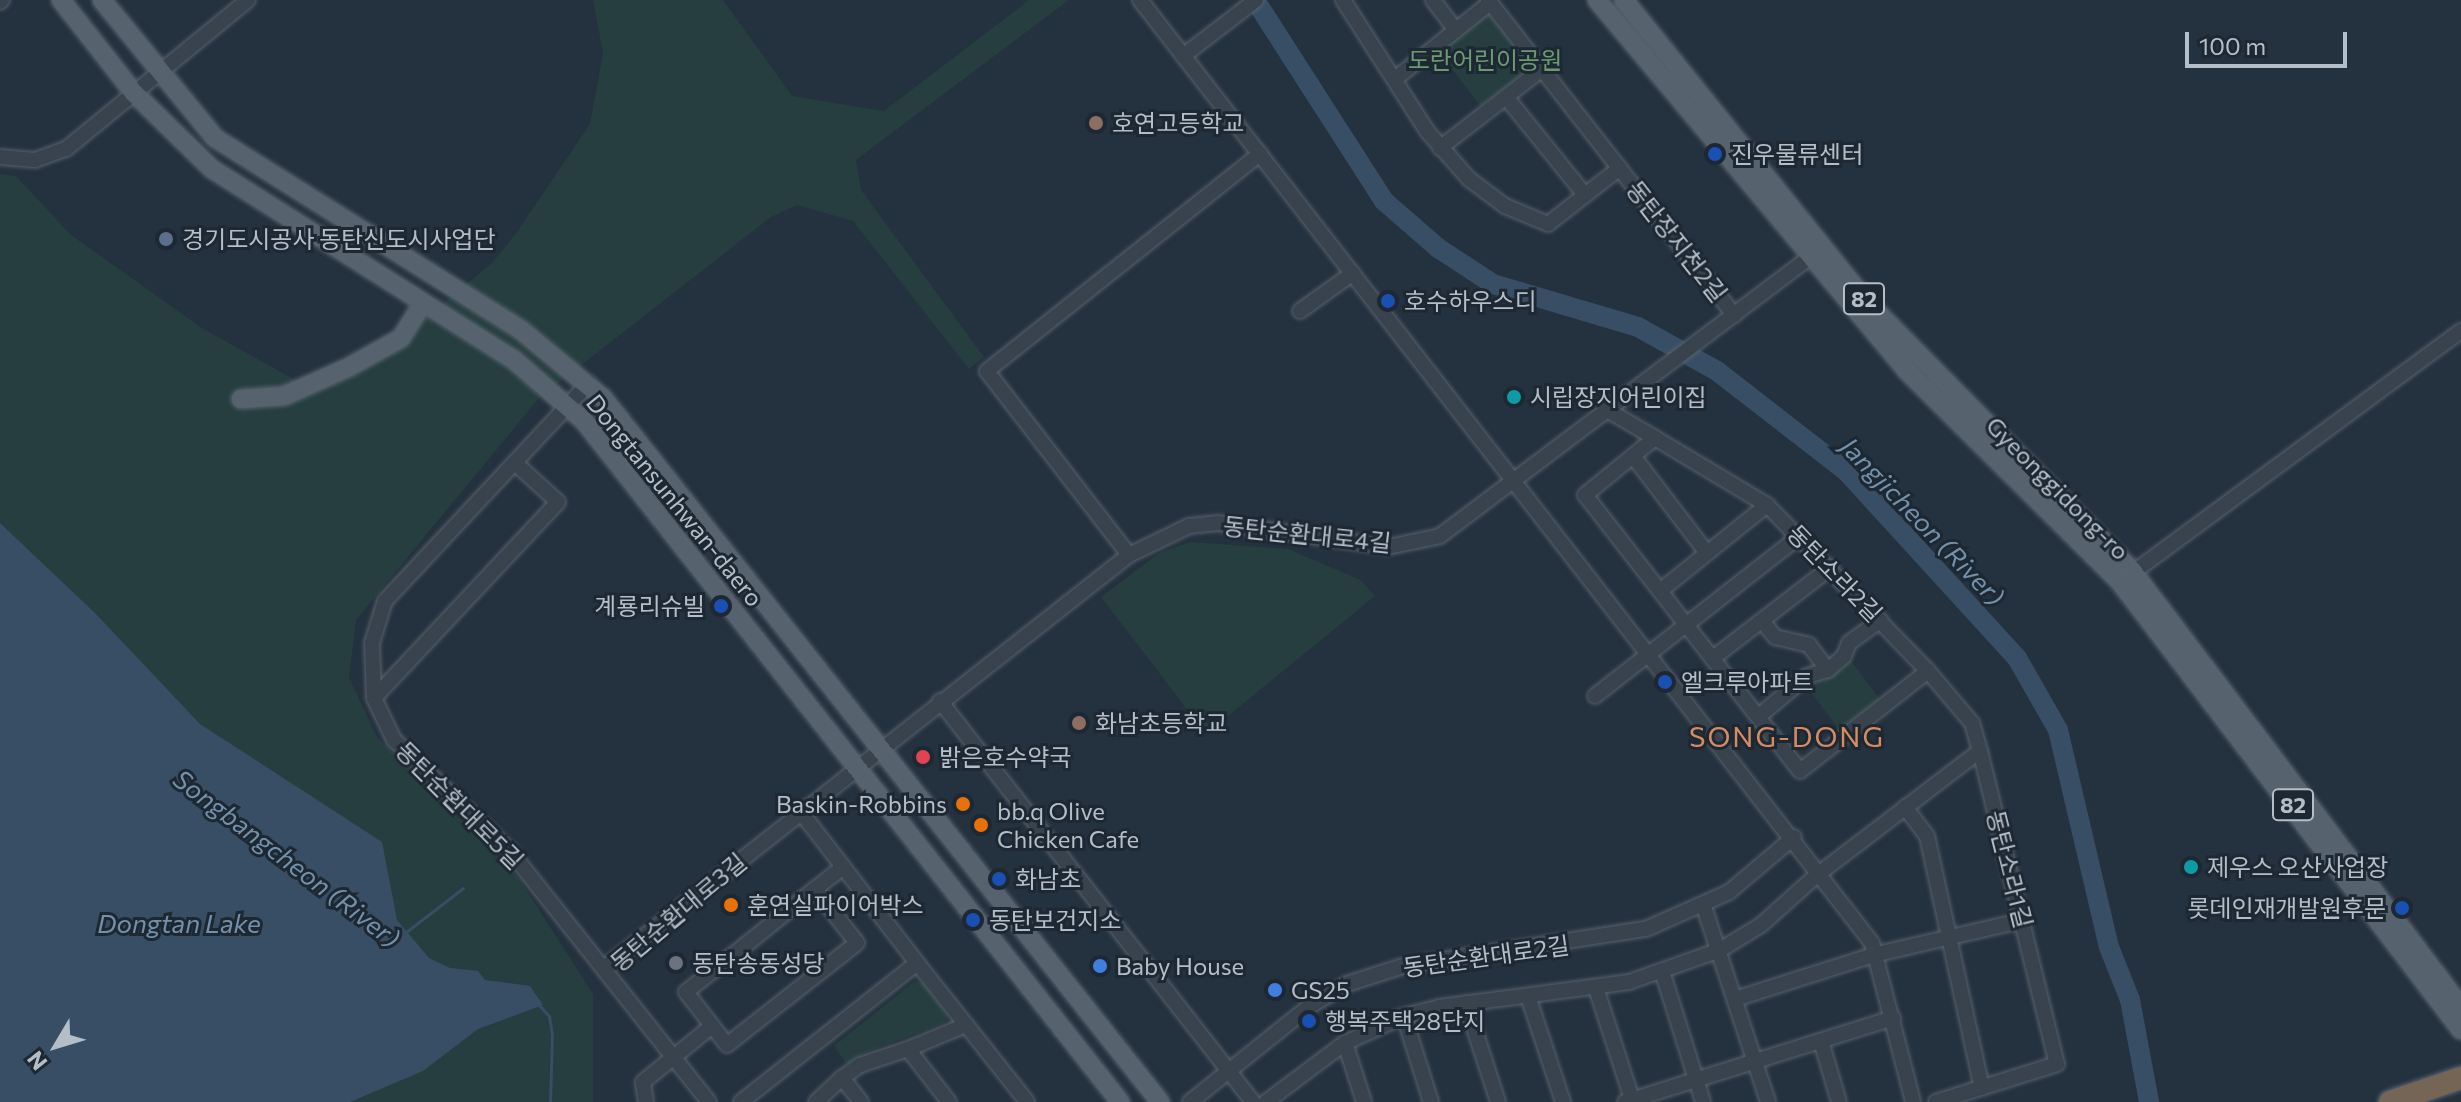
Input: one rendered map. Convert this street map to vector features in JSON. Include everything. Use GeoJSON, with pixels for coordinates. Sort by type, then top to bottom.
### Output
{"type":"FeatureCollection","features":[{"type":"Feature","properties":{"kind":"highway"},"geometry":{"type":"LineString","coordinates":[[2390,1102],[2461,1078]]}},
{"type":"Feature","properties":{"kind":"main road","name":"Dongtansunhwan-daero"},"geometry":{"type":"LineString","coordinates":[[61,0],[146,82],[193,115],[238,156],[521,330],[589,383],[1160,1102]]}},
{"type":"Feature","properties":{"kind":"main road","name":"Dongtansunhwan-daero"},"geometry":{"type":"LineString","coordinates":[[102,0],[146,82],[190,151],[234,185],[514,360],[568,406],[1120,1102]]}},
{"type":"Feature","properties":{"kind":"main road","name":"Gyeonggidong-ro"},"geometry":{"type":"LineString","coordinates":[[1597,0],[1815,253]]}},
{"type":"Feature","properties":{"kind":"main road","name":"Gyeonggidong-ro"},"geometry":{"type":"LineString","coordinates":[[1624,0],[1906,370],[2127,577],[2461,1007]]}},
{"type":"Feature","properties":{"kind":"main road"},"geometry":{"type":"LineString","coordinates":[[241,399],[284,396],[349,367],[401,338],[423,303]]}},
{"type":"Feature","properties":{"kind":"main road","name":"Gyeonggidong-ro"},"geometry":{"type":"LineString","coordinates":[[2127,577],[2461,1030]]}},
{"type":"Feature","properties":{"kind":"main road"},"geometry":{"type":"LineString","coordinates":[[819,719],[840,717],[842,702]]}},
{"type":"Feature","properties":{"kind":"main road"},"geometry":{"type":"LineString","coordinates":[[899,822],[903,808],[912,804],[981,877]]}},
{"type":"Feature","properties":{"kind":"street"},"geometry":{"type":"LineString","coordinates":[[0,157],[49,158],[248,0]]}},
{"type":"Feature","properties":{"kind":"street"},"geometry":{"type":"LineString","coordinates":[[1140,0],[1794,837],[1817,875],[1877,954],[1913,1102]]}},
{"type":"Feature","properties":{"kind":"street"},"geometry":{"type":"LineString","coordinates":[[1183,56],[1256,0]]}},
{"type":"Feature","properties":{"kind":"street","name":"동탄장지천2길"},"geometry":{"type":"LineString","coordinates":[[1343,0],[1440,148],[1469,179],[1531,219],[1548,224],[1620,168]]}},
{"type":"Feature","properties":{"kind":"street"},"geometry":{"type":"LineString","coordinates":[[1433,0],[1456,30]]}},
{"type":"Feature","properties":{"kind":"street","name":"동탄장지천2길"},"geometry":{"type":"LineString","coordinates":[[1395,79],[1489,1],[1734,315]]}},
{"type":"Feature","properties":{"kind":"street"},"geometry":{"type":"LineString","coordinates":[[1440,148],[1542,69]]}},
{"type":"Feature","properties":{"kind":"street","name":"동탄장지천2길"},"geometry":{"type":"LineString","coordinates":[[1506,97],[1585,195]]}},
{"type":"Feature","properties":{"kind":"street"},"geometry":{"type":"LineString","coordinates":[[1129,555],[987,371],[1260,154]]}},
{"type":"Feature","properties":{"kind":"street","name":"동탄순환대로4길"},"geometry":{"type":"LineString","coordinates":[[879,748],[1129,555],[1189,526],[1218,523],[1361,545],[1418,543],[1464,523],[1815,253]]}},
{"type":"Feature","properties":{"kind":"street"},"geometry":{"type":"LineString","coordinates":[[1300,311],[1353,273]]}},
{"type":"Feature","properties":{"kind":"street"},"geometry":{"type":"LineString","coordinates":[[2127,577],[2461,331]]}},
{"type":"Feature","properties":{"kind":"street","name":"동탄순환대로5길"},"geometry":{"type":"LineString","coordinates":[[589,383],[385,601],[372,643],[374,698],[394,740],[510,851],[604,968]]}},
{"type":"Feature","properties":{"kind":"street","name":"동탄소라2길"},"geometry":{"type":"LineString","coordinates":[[1609,411],[1767,505],[1801,535],[1928,671],[1972,723],[1980,751]]}},
{"type":"Feature","properties":{"kind":"street"},"geometry":{"type":"LineString","coordinates":[[1655,438],[1585,495],[1800,771],[1928,671]]}},
{"type":"Feature","properties":{"kind":"street"},"geometry":{"type":"LineString","coordinates":[[1633,456],[1707,553]]}},
{"type":"Feature","properties":{"kind":"street"},"geometry":{"type":"LineString","coordinates":[[374,698],[558,502],[515,463]]}},
{"type":"Feature","properties":{"kind":"street"},"geometry":{"type":"LineString","coordinates":[[1660,591],[1767,505]]}},
{"type":"Feature","properties":{"kind":"street"},"geometry":{"type":"LineString","coordinates":[[1595,696],[1801,535]]}},
{"type":"Feature","properties":{"kind":"street"},"geometry":{"type":"LineString","coordinates":[[1713,658],[1831,567]]}},
{"type":"Feature","properties":{"kind":"street"},"geometry":{"type":"LineString","coordinates":[[1759,716],[1807,676],[1828,670],[1844,656],[1849,643],[1881,620]]}},
{"type":"Feature","properties":{"kind":"street"},"geometry":{"type":"LineString","coordinates":[[1762,621],[1775,637],[1809,645],[1828,670]]}},
{"type":"Feature","properties":{"kind":"street"},"geometry":{"type":"LineString","coordinates":[[940,701],[1253,1102]]}},
{"type":"Feature","properties":{"kind":"street","name":"동탄순환대로3길"},"geometry":{"type":"LineString","coordinates":[[709,1102],[604,968],[879,748]]}},
{"type":"Feature","properties":{"kind":"street"},"geometry":{"type":"LineString","coordinates":[[1266,1102],[1345,1043],[1404,1016],[1466,1003],[1596,988],[1663,974],[1720,950],[1761,925],[1817,875],[1980,751]]}},
{"type":"Feature","properties":{"kind":"street","name":"동탄소라1길"},"geometry":{"type":"LineString","coordinates":[[1936,1102],[2057,1064],[1980,751]]}},
{"type":"Feature","properties":{"kind":"street"},"geometry":{"type":"LineString","coordinates":[[1905,807],[1927,836],[1953,936],[1982,1088]]}},
{"type":"Feature","properties":{"kind":"street"},"geometry":{"type":"LineString","coordinates":[[800,811],[1027,1102]]}},
{"type":"Feature","properties":{"kind":"street","name":"동탄순환대로2길"},"geometry":{"type":"LineString","coordinates":[[1190,1102],[1310,1006],[1374,974],[1454,958],[1616,937],[1704,907],[1794,837]]}},
{"type":"Feature","properties":{"kind":"street"},"geometry":{"type":"LineString","coordinates":[[815,889],[857,943],[727,1045],[686,992],[815,889],[843,867]]}},
{"type":"Feature","properties":{"kind":"street"},"geometry":{"type":"LineString","coordinates":[[1704,907],[1768,1102]]}},
{"type":"Feature","properties":{"kind":"street"},"geometry":{"type":"LineString","coordinates":[[1735,999],[1877,954],[2024,920]]}},
{"type":"Feature","properties":{"kind":"street"},"geometry":{"type":"LineString","coordinates":[[741,1102],[917,963]]}},
{"type":"Feature","properties":{"kind":"street"},"geometry":{"type":"LineString","coordinates":[[1663,974],[1703,1102]]}},
{"type":"Feature","properties":{"kind":"street"},"geometry":{"type":"LineString","coordinates":[[1596,988],[1630,1101],[1893,1018]]}},
{"type":"Feature","properties":{"kind":"street"},"geometry":{"type":"LineString","coordinates":[[1528,996],[1563,1102]]}},
{"type":"Feature","properties":{"kind":"street"},"geometry":{"type":"LineString","coordinates":[[1466,1003],[1498,1102]]}},
{"type":"Feature","properties":{"kind":"street"},"geometry":{"type":"LineString","coordinates":[[1404,1016],[1431,1102]]}},
{"type":"Feature","properties":{"kind":"street"},"geometry":{"type":"LineString","coordinates":[[816,1102],[860,1065],[966,1025]]}},
{"type":"Feature","properties":{"kind":"street"},"geometry":{"type":"LineString","coordinates":[[646,1102],[643,1082],[712,1026]]}},
{"type":"Feature","properties":{"kind":"street"},"geometry":{"type":"LineString","coordinates":[[1821,1041],[1839,1102]]}},
{"type":"Feature","properties":{"kind":"street"},"geometry":{"type":"LineString","coordinates":[[1345,1043],[1364,1102]]}},
{"type":"Feature","properties":{"kind":"street"},"geometry":{"type":"LineString","coordinates":[[908,1049],[949,1102]]}},
{"type":"Feature","properties":{"kind":"street"},"geometry":{"type":"LineString","coordinates":[[842,1078],[861,1102]]}},
{"type":"Feature","properties":{"kind":"green space"},"geometry":{"type":"Polygon","coordinates":[[[593,0],[723,0],[792,96],[884,111],[1029,0],[1069,0],[856,160],[861,190],[984,357],[969,369],[853,221],[797,205],[771,217],[539,398],[356,620],[349,677],[377,737],[518,877],[593,994],[593,1102],[0,1102],[0,174],[16,176],[71,235],[202,328],[297,381],[414,328],[492,263],[517,232],[590,124],[603,53],[593,0]]]}},
{"type":"Feature","properties":{"kind":"green space","name":"도란어린이공원"},"geometry":{"type":"Polygon","coordinates":[[[1489,13],[1531,68],[1480,106],[1439,51],[1489,13]]]}},
{"type":"Feature","properties":{"kind":"green space"},"geometry":{"type":"Polygon","coordinates":[[[1190,542],[1288,549],[1361,580],[1375,596],[1206,734],[1101,597],[1159,553],[1190,542]]]}},
{"type":"Feature","properties":{"kind":"green space"},"geometry":{"type":"Polygon","coordinates":[[[1849,658],[1880,699],[1839,729],[1808,689],[1849,658]]]}},
{"type":"Feature","properties":{"kind":"green space"},"geometry":{"type":"Polygon","coordinates":[[[915,981],[925,984],[948,1017],[944,1023],[861,1054],[847,1064],[834,1046],[915,981]]]}},
{"type":"Feature","properties":{"kind":"water","name":"Dongtan Lake"},"geometry":{"type":"Polygon","coordinates":[[[0,523],[96,614],[200,724],[382,842],[397,920],[429,958],[450,968],[478,971],[485,980],[530,986],[543,1005],[478,1029],[423,1071],[350,1102],[0,1102],[0,523]]]}},
{"type":"Feature","properties":{"kind":"waterway","name":"Jangjicheon (River)"},"geometry":{"type":"LineString","coordinates":[[1255,0],[1384,201],[1438,248],[1493,284],[1638,327],[1717,371],[1847,472],[2017,658],[2058,730],[2109,947],[2130,1000],[2149,1102]]}},
{"type":"Feature","properties":{"kind":"waterway"},"geometry":{"type":"LineString","coordinates":[[406,932],[463,888]]}},
{"type":"Feature","properties":{"kind":"waterway","name":"Songbangcheon (River)"},"geometry":{"type":"LineString","coordinates":[[539,1005],[549,1016],[552,1035],[550,1102]]}},
{"type":"Feature","properties":{"kind":"place","name":"호연고등학교"},"geometry":{"type":"Point","coordinates":[1096,123]}},
{"type":"Feature","properties":{"kind":"place","name":"진우물류센터"},"geometry":{"type":"Point","coordinates":[1715,154]}},
{"type":"Feature","properties":{"kind":"place","name":"경기도시공사 동탄신도시사업단"},"geometry":{"type":"Point","coordinates":[166,239]}},
{"type":"Feature","properties":{"kind":"place","name":"호수하우스디"},"geometry":{"type":"Point","coordinates":[1388,301]}},
{"type":"Feature","properties":{"kind":"place","name":"시립장지어린이집"},"geometry":{"type":"Point","coordinates":[1514,397]}},
{"type":"Feature","properties":{"kind":"place","name":"계룡리슈빌"},"geometry":{"type":"Point","coordinates":[721,606]}},
{"type":"Feature","properties":{"kind":"place","name":"엘크루아파트"},"geometry":{"type":"Point","coordinates":[1665,682]}},
{"type":"Feature","properties":{"kind":"place","name":"화남초등학교"},"geometry":{"type":"Point","coordinates":[1079,723]}},
{"type":"Feature","properties":{"kind":"place","name":"밝은호수약국"},"geometry":{"type":"Point","coordinates":[923,757]}},
{"type":"Feature","properties":{"kind":"place","name":"Baskin-Robbins"},"geometry":{"type":"Point","coordinates":[963,804]}},
{"type":"Feature","properties":{"kind":"place","name":"bb.q Olive Chicken Cafe"},"geometry":{"type":"Point","coordinates":[981,825]}},
{"type":"Feature","properties":{"kind":"place","name":"제우스 오산사업장"},"geometry":{"type":"Point","coordinates":[2191,867]}},
{"type":"Feature","properties":{"kind":"place","name":"화남초"},"geometry":{"type":"Point","coordinates":[999,879]}},
{"type":"Feature","properties":{"kind":"place","name":"훈연실파이어박스"},"geometry":{"type":"Point","coordinates":[731,905]}},
{"type":"Feature","properties":{"kind":"place","name":"롯데인재개발원후문"},"geometry":{"type":"Point","coordinates":[2402,908]}},
{"type":"Feature","properties":{"kind":"place","name":"동탄보건지소"},"geometry":{"type":"Point","coordinates":[973,920]}},
{"type":"Feature","properties":{"kind":"place","name":"동탄송동성당"},"geometry":{"type":"Point","coordinates":[676,963]}},
{"type":"Feature","properties":{"kind":"place","name":"Baby House"},"geometry":{"type":"Point","coordinates":[1100,966]}},
{"type":"Feature","properties":{"kind":"place","name":"GS25"},"geometry":{"type":"Point","coordinates":[1275,990]}},
{"type":"Feature","properties":{"kind":"place","name":"행복주택28단지"},"geometry":{"type":"Point","coordinates":[1309,1021]}},
{"type":"Feature","properties":{"kind":"district","name":"SONG-DONG"},"geometry":{"type":"Point","coordinates":[1787,736]}}]}
